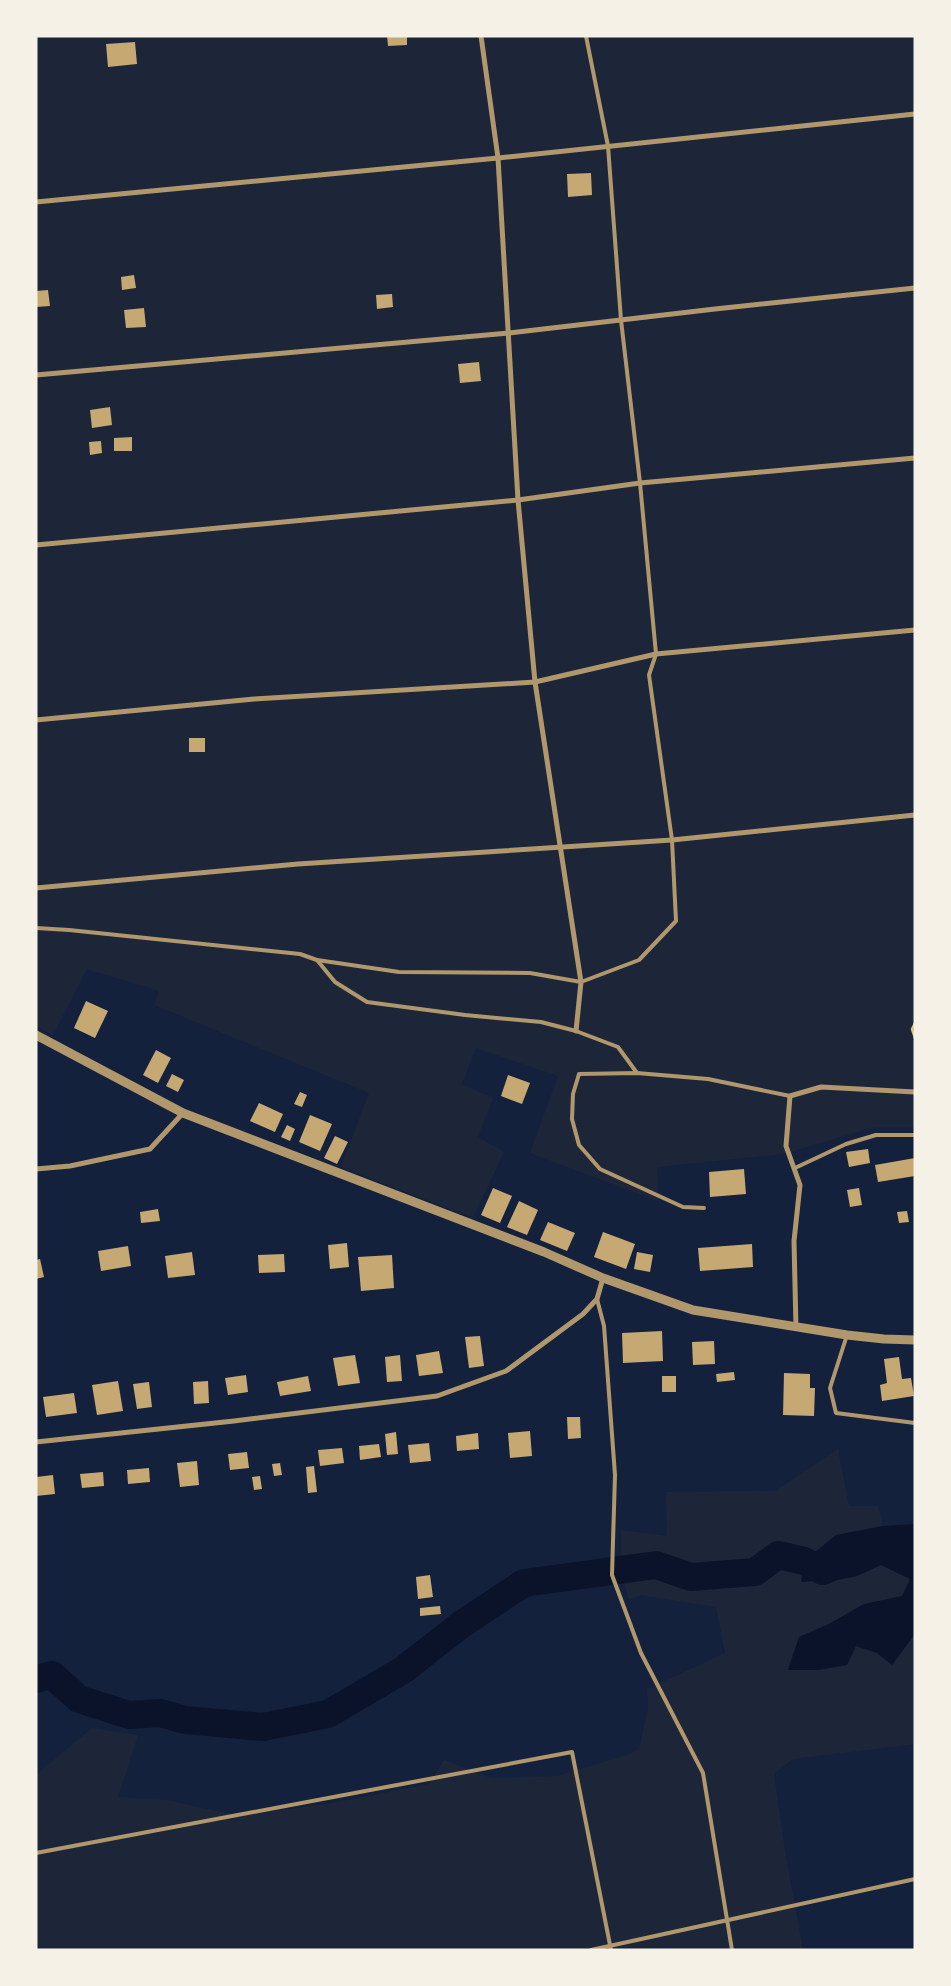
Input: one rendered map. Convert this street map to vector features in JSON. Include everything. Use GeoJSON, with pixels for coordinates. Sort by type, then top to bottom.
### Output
{"type":"FeatureCollection","features":[{"type":"Feature","properties":{"kind":"street"},"geometry":{"type":"LineString","coordinates":[[481,36],[498,158],[518,500],[535,682],[581,982],[576,1031]]}},
{"type":"Feature","properties":{"kind":"street"},"geometry":{"type":"LineString","coordinates":[[36,202],[498,158],[915,114]]}},
{"type":"Feature","properties":{"kind":"street"},"geometry":{"type":"LineString","coordinates":[[36,375],[509,333],[915,288]]}},
{"type":"Feature","properties":{"kind":"street"},"geometry":{"type":"LineString","coordinates":[[36,545],[518,500],[640,483],[915,458]]}},
{"type":"Feature","properties":{"kind":"street"},"geometry":{"type":"LineString","coordinates":[[36,720],[254,699],[535,682],[656,654],[915,630]]}},
{"type":"Feature","properties":{"kind":"street"},"geometry":{"type":"LineString","coordinates":[[36,888],[298,864],[672,840],[915,815]]}},
{"type":"Feature","properties":{"kind":"street"},"geometry":{"type":"LineString","coordinates":[[36,1035],[183,1113],[544,1252],[603,1278],[694,1310],[796,1328],[884,1339],[915,1340]]}},
{"type":"Feature","properties":{"kind":"street"},"geometry":{"type":"LineString","coordinates":[[796,1328],[794,1241],[800,1185],[786,1146],[790,1096],[821,1087],[915,1092]]}},
{"type":"Feature","properties":{"kind":"street"},"geometry":{"type":"LineString","coordinates":[[36,1169],[70,1166],[150,1149],[183,1113]]}},
{"type":"Feature","properties":{"kind":"street"},"geometry":{"type":"LineString","coordinates":[[36,1442],[234,1421],[437,1396],[506,1371],[573,1323],[596,1299],[603,1278]]}},
{"type":"Feature","properties":{"kind":"lane"},"geometry":{"type":"LineString","coordinates":[[36,928],[300,954],[317,960],[399,972],[530,973],[581,982],[639,960],[676,921],[672,840],[649,675],[656,654],[622,320],[608,146],[586,36]]}},
{"type":"Feature","properties":{"kind":"lane"},"geometry":{"type":"LineString","coordinates":[[317,960],[335,982],[367,1002],[466,1015],[541,1022],[576,1031],[618,1047],[637,1073]]}},
{"type":"Feature","properties":{"kind":"lane"},"geometry":{"type":"LineString","coordinates":[[704,1208],[683,1207],[600,1169],[579,1145],[572,1119],[572,1094],[579,1074],[637,1073],[708,1079],[790,1096]]}},
{"type":"Feature","properties":{"kind":"lane"},"geometry":{"type":"LineString","coordinates":[[795,1168],[846,1144],[876,1135],[915,1135]]}},
{"type":"Feature","properties":{"kind":"lane"},"geometry":{"type":"LineString","coordinates":[[596,1299],[604,1326],[615,1475],[612,1575],[641,1653],[703,1773],[732,1950]]}},
{"type":"Feature","properties":{"kind":"lane"},"geometry":{"type":"LineString","coordinates":[[847,1334],[830,1388],[836,1413],[915,1423]]}},
{"type":"Feature","properties":{"kind":"lane"},"geometry":{"type":"LineString","coordinates":[[36,1853],[572,1752],[611,1948]]}},
{"type":"Feature","properties":{"kind":"lane"},"geometry":{"type":"LineString","coordinates":[[591,1950],[611,1948],[727,1920],[915,1879]]}},
{"type":"Feature","properties":{"kind":"path"},"geometry":{"type":"LineString","coordinates":[[915,1023],[912,1029],[915,1038]]}},
{"type":"Feature","properties":{"kind":"shaded area"},"geometry":{"type":"Polygon","coordinates":[[[36,36],[915,36],[915,1127],[875,1127],[783,1154],[657,1167],[658,1201],[530,1153],[558,1076],[476,1048],[462,1084],[493,1098],[478,1137],[504,1152],[473,1218],[341,1167],[369,1093],[154,1005],[159,991],[87,969],[53,1035],[36,1026],[36,36]]]}},
{"type":"Feature","properties":{"kind":"shaded area"},"geometry":{"type":"Polygon","coordinates":[[[838,1449],[849,1506],[878,1506],[883,1526],[836,1535],[801,1581],[838,1580],[857,1576],[881,1565],[911,1579],[903,1596],[864,1604],[829,1624],[799,1637],[788,1670],[818,1670],[847,1665],[855,1646],[877,1653],[892,1665],[915,1634],[915,1744],[793,1759],[774,1774],[785,1851],[803,1950],[36,1950],[36,1775],[92,1728],[138,1735],[118,1797],[167,1800],[239,1816],[332,1803],[429,1784],[444,1760],[491,1778],[557,1776],[630,1754],[639,1749],[648,1708],[647,1689],[725,1653],[716,1607],[640,1595],[629,1600],[621,1570],[621,1530],[667,1536],[666,1492],[776,1491],[838,1449]]]}},
{"type":"Feature","properties":{"kind":"shaded area"},"geometry":{"type":"Polygon","coordinates":[[[915,1524],[915,1634],[892,1665],[877,1653],[856,1646],[847,1665],[818,1670],[788,1670],[799,1637],[829,1624],[864,1604],[902,1596],[910,1579],[881,1565],[857,1576],[838,1580],[801,1582],[804,1561],[836,1535],[883,1526],[915,1524]]]}},
{"type":"Feature","properties":{"kind":"building"},"geometry":{"type":"Polygon","coordinates":[[[387,36],[407,36],[407,45],[388,46],[387,36]]]}},
{"type":"Feature","properties":{"kind":"building"},"geometry":{"type":"Polygon","coordinates":[[[135,42],[137,64],[108,67],[106,44],[135,42]]]}},
{"type":"Feature","properties":{"kind":"building"},"geometry":{"type":"Polygon","coordinates":[[[591,173],[592,195],[568,197],[567,174],[591,173]]]}},
{"type":"Feature","properties":{"kind":"building"},"geometry":{"type":"Polygon","coordinates":[[[134,275],[136,288],[122,290],[121,277],[134,275]]]}},
{"type":"Feature","properties":{"kind":"building"},"geometry":{"type":"Polygon","coordinates":[[[48,290],[50,306],[36,307],[36,291],[48,290]]]}},
{"type":"Feature","properties":{"kind":"building"},"geometry":{"type":"Polygon","coordinates":[[[392,294],[393,307],[377,309],[376,295],[392,294]]]}},
{"type":"Feature","properties":{"kind":"building"},"geometry":{"type":"Polygon","coordinates":[[[144,308],[146,327],[126,328],[124,310],[144,308]]]}},
{"type":"Feature","properties":{"kind":"building"},"geometry":{"type":"Polygon","coordinates":[[[479,362],[481,381],[460,383],[458,364],[479,362]]]}},
{"type":"Feature","properties":{"kind":"building"},"geometry":{"type":"Polygon","coordinates":[[[110,407],[112,425],[92,428],[90,410],[110,407]]]}},
{"type":"Feature","properties":{"kind":"building"},"geometry":{"type":"Polygon","coordinates":[[[132,437],[132,451],[114,451],[114,438],[132,437]]]}},
{"type":"Feature","properties":{"kind":"building"},"geometry":{"type":"Polygon","coordinates":[[[101,441],[102,453],[90,455],[89,442],[101,441]]]}},
{"type":"Feature","properties":{"kind":"building"},"geometry":{"type":"Polygon","coordinates":[[[189,738],[205,738],[205,752],[189,752],[189,738]]]}},
{"type":"Feature","properties":{"kind":"building"},"geometry":{"type":"Polygon","coordinates":[[[86,1001],[108,1011],[95,1038],[74,1028],[86,1001]]]}},
{"type":"Feature","properties":{"kind":"building"},"geometry":{"type":"Polygon","coordinates":[[[156,1050],[171,1058],[158,1083],[143,1075],[156,1050]]]}},
{"type":"Feature","properties":{"kind":"building"},"geometry":{"type":"Polygon","coordinates":[[[172,1074],[184,1080],[178,1092],[166,1086],[172,1074]]]}},
{"type":"Feature","properties":{"kind":"building"},"geometry":{"type":"Polygon","coordinates":[[[508,1075],[530,1083],[522,1104],[501,1096],[508,1075]]]}},
{"type":"Feature","properties":{"kind":"building"},"geometry":{"type":"Polygon","coordinates":[[[300,1092],[307,1095],[302,1107],[294,1104],[300,1092]]]}},
{"type":"Feature","properties":{"kind":"building"},"geometry":{"type":"Polygon","coordinates":[[[259,1103],[283,1114],[275,1132],[250,1121],[259,1103]]]}},
{"type":"Feature","properties":{"kind":"building"},"geometry":{"type":"Polygon","coordinates":[[[310,1115],[332,1124],[320,1151],[299,1142],[310,1115]]]}},
{"type":"Feature","properties":{"kind":"building"},"geometry":{"type":"Polygon","coordinates":[[[287,1125],[295,1129],[290,1141],[281,1137],[287,1125]]]}},
{"type":"Feature","properties":{"kind":"building"},"geometry":{"type":"Polygon","coordinates":[[[335,1136],[348,1142],[337,1164],[324,1158],[335,1136]]]}},
{"type":"Feature","properties":{"kind":"building"},"geometry":{"type":"Polygon","coordinates":[[[868,1149],[870,1163],[849,1167],[846,1152],[868,1149]]]}},
{"type":"Feature","properties":{"kind":"building"},"geometry":{"type":"Polygon","coordinates":[[[915,1158],[915,1176],[878,1182],[875,1165],[915,1158]]]}},
{"type":"Feature","properties":{"kind":"building"},"geometry":{"type":"Polygon","coordinates":[[[744,1169],[746,1194],[710,1197],[709,1172],[744,1169]]]}},
{"type":"Feature","properties":{"kind":"building"},"geometry":{"type":"Polygon","coordinates":[[[493,1188],[512,1196],[500,1223],[481,1215],[493,1188]]]}},
{"type":"Feature","properties":{"kind":"building"},"geometry":{"type":"Polygon","coordinates":[[[859,1188],[862,1205],[850,1207],[847,1190],[859,1188]]]}},
{"type":"Feature","properties":{"kind":"building"},"geometry":{"type":"Polygon","coordinates":[[[519,1201],[538,1210],[527,1235],[507,1227],[519,1201]]]}},
{"type":"Feature","properties":{"kind":"building"},"geometry":{"type":"Polygon","coordinates":[[[158,1209],[160,1221],[141,1223],[140,1212],[158,1209]]]}},
{"type":"Feature","properties":{"kind":"building"},"geometry":{"type":"Polygon","coordinates":[[[907,1211],[909,1222],[899,1223],[897,1212],[907,1211]]]}},
{"type":"Feature","properties":{"kind":"building"},"geometry":{"type":"Polygon","coordinates":[[[548,1222],[575,1233],[567,1251],[540,1240],[548,1222]]]}},
{"type":"Feature","properties":{"kind":"building"},"geometry":{"type":"Polygon","coordinates":[[[603,1232],[635,1244],[626,1269],[594,1257],[603,1232]]]}},
{"type":"Feature","properties":{"kind":"building"},"geometry":{"type":"Polygon","coordinates":[[[347,1243],[349,1267],[330,1269],[328,1245],[347,1243]]]}},
{"type":"Feature","properties":{"kind":"building"},"geometry":{"type":"Polygon","coordinates":[[[752,1244],[753,1267],[700,1271],[698,1248],[752,1244]]]}},
{"type":"Feature","properties":{"kind":"building"},"geometry":{"type":"Polygon","coordinates":[[[128,1246],[131,1266],[101,1271],[98,1251],[128,1246]]]}},
{"type":"Feature","properties":{"kind":"building"},"geometry":{"type":"Polygon","coordinates":[[[192,1252],[195,1275],[168,1278],[165,1256],[192,1252]]]}},
{"type":"Feature","properties":{"kind":"building"},"geometry":{"type":"Polygon","coordinates":[[[637,1252],[653,1255],[650,1272],[634,1269],[637,1252]]]}},
{"type":"Feature","properties":{"kind":"building"},"geometry":{"type":"Polygon","coordinates":[[[284,1254],[285,1272],[259,1273],[258,1255],[284,1254]]]}},
{"type":"Feature","properties":{"kind":"building"},"geometry":{"type":"Polygon","coordinates":[[[392,1255],[394,1288],[361,1291],[358,1257],[392,1255]]]}},
{"type":"Feature","properties":{"kind":"building"},"geometry":{"type":"Polygon","coordinates":[[[40,1259],[44,1277],[36,1279],[36,1260],[40,1259]]]}},
{"type":"Feature","properties":{"kind":"building"},"geometry":{"type":"Polygon","coordinates":[[[662,1331],[663,1361],[623,1363],[622,1333],[662,1331]]]}},
{"type":"Feature","properties":{"kind":"building"},"geometry":{"type":"Polygon","coordinates":[[[480,1336],[484,1366],[469,1368],[465,1337],[480,1336]]]}},
{"type":"Feature","properties":{"kind":"building"},"geometry":{"type":"Polygon","coordinates":[[[714,1341],[715,1364],[693,1365],[692,1342],[714,1341]]]}},
{"type":"Feature","properties":{"kind":"building"},"geometry":{"type":"Polygon","coordinates":[[[439,1351],[443,1373],[419,1376],[416,1355],[439,1351]]]}},
{"type":"Feature","properties":{"kind":"building"},"geometry":{"type":"Polygon","coordinates":[[[355,1355],[360,1383],[338,1386],[333,1358],[355,1355]]]}},
{"type":"Feature","properties":{"kind":"building"},"geometry":{"type":"Polygon","coordinates":[[[400,1355],[402,1381],[387,1382],[385,1357],[400,1355]]]}},
{"type":"Feature","properties":{"kind":"building"},"geometry":{"type":"Polygon","coordinates":[[[899,1357],[902,1379],[911,1378],[914,1396],[882,1401],[880,1385],[887,1383],[884,1359],[899,1357]]]}},
{"type":"Feature","properties":{"kind":"building"},"geometry":{"type":"Polygon","coordinates":[[[734,1372],[735,1380],[717,1382],[716,1374],[734,1372]]]}},
{"type":"Feature","properties":{"kind":"building"},"geometry":{"type":"Polygon","coordinates":[[[784,1373],[810,1374],[810,1388],[815,1388],[814,1416],[783,1415],[784,1373]]]}},
{"type":"Feature","properties":{"kind":"building"},"geometry":{"type":"Polygon","coordinates":[[[246,1375],[248,1392],[228,1395],[225,1378],[246,1375]]]}},
{"type":"Feature","properties":{"kind":"building"},"geometry":{"type":"Polygon","coordinates":[[[308,1376],[311,1391],[280,1396],[277,1382],[308,1376]]]}},
{"type":"Feature","properties":{"kind":"building"},"geometry":{"type":"Polygon","coordinates":[[[662,1376],[676,1376],[676,1392],[662,1392],[662,1376]]]}},
{"type":"Feature","properties":{"kind":"building"},"geometry":{"type":"Polygon","coordinates":[[[118,1381],[123,1411],[97,1415],[92,1385],[118,1381]]]}},
{"type":"Feature","properties":{"kind":"building"},"geometry":{"type":"Polygon","coordinates":[[[208,1381],[209,1403],[194,1404],[193,1382],[208,1381]]]}},
{"type":"Feature","properties":{"kind":"building"},"geometry":{"type":"Polygon","coordinates":[[[149,1382],[152,1407],[137,1409],[133,1384],[149,1382]]]}},
{"type":"Feature","properties":{"kind":"building"},"geometry":{"type":"Polygon","coordinates":[[[74,1393],[77,1413],[46,1417],[43,1397],[74,1393]]]}},
{"type":"Feature","properties":{"kind":"building"},"geometry":{"type":"Polygon","coordinates":[[[567,1417],[580,1417],[581,1438],[568,1439],[567,1417]]]}},
{"type":"Feature","properties":{"kind":"building"},"geometry":{"type":"Polygon","coordinates":[[[530,1431],[532,1456],[510,1458],[508,1433],[530,1431]]]}},
{"type":"Feature","properties":{"kind":"building"},"geometry":{"type":"Polygon","coordinates":[[[396,1432],[398,1454],[387,1455],[385,1434],[396,1432]]]}},
{"type":"Feature","properties":{"kind":"building"},"geometry":{"type":"Polygon","coordinates":[[[478,1433],[479,1449],[457,1451],[456,1436],[478,1433]]]}},
{"type":"Feature","properties":{"kind":"building"},"geometry":{"type":"Polygon","coordinates":[[[429,1443],[431,1461],[410,1463],[408,1445],[429,1443]]]}},
{"type":"Feature","properties":{"kind":"building"},"geometry":{"type":"Polygon","coordinates":[[[379,1444],[381,1457],[360,1460],[359,1446],[379,1444]]]}},
{"type":"Feature","properties":{"kind":"building"},"geometry":{"type":"Polygon","coordinates":[[[342,1448],[344,1463],[320,1466],[318,1450],[342,1448]]]}},
{"type":"Feature","properties":{"kind":"building"},"geometry":{"type":"Polygon","coordinates":[[[247,1452],[249,1468],[230,1470],[228,1454],[247,1452]]]}},
{"type":"Feature","properties":{"kind":"building"},"geometry":{"type":"Polygon","coordinates":[[[197,1461],[199,1485],[180,1487],[177,1463],[197,1461]]]}},
{"type":"Feature","properties":{"kind":"building"},"geometry":{"type":"Polygon","coordinates":[[[280,1463],[282,1475],[274,1476],[272,1464],[280,1463]]]}},
{"type":"Feature","properties":{"kind":"building"},"geometry":{"type":"Polygon","coordinates":[[[314,1466],[317,1492],[308,1493],[306,1467],[314,1466]]]}},
{"type":"Feature","properties":{"kind":"building"},"geometry":{"type":"Polygon","coordinates":[[[149,1468],[150,1482],[128,1484],[127,1470],[149,1468]]]}},
{"type":"Feature","properties":{"kind":"building"},"geometry":{"type":"Polygon","coordinates":[[[103,1472],[104,1486],[82,1488],[80,1474],[103,1472]]]}},
{"type":"Feature","properties":{"kind":"building"},"geometry":{"type":"Polygon","coordinates":[[[53,1475],[55,1494],[36,1496],[36,1477],[53,1475]]]}},
{"type":"Feature","properties":{"kind":"building"},"geometry":{"type":"Polygon","coordinates":[[[260,1476],[262,1489],[254,1490],[252,1477],[260,1476]]]}},
{"type":"Feature","properties":{"kind":"building"},"geometry":{"type":"Polygon","coordinates":[[[430,1575],[433,1597],[418,1599],[416,1577],[430,1575]]]}},
{"type":"Feature","properties":{"kind":"building"},"geometry":{"type":"Polygon","coordinates":[[[440,1606],[441,1614],[420,1616],[420,1608],[440,1606]]]}},
{"type":"Feature","properties":{"kind":"waterway"},"geometry":{"type":"LineString","coordinates":[[36,1679],[52,1675],[79,1699],[129,1715],[160,1713],[185,1720],[263,1727],[328,1714],[403,1670],[462,1624],[524,1583],[656,1565],[691,1577],[755,1572],[778,1555],[804,1561],[823,1571],[836,1565]]}}]}
